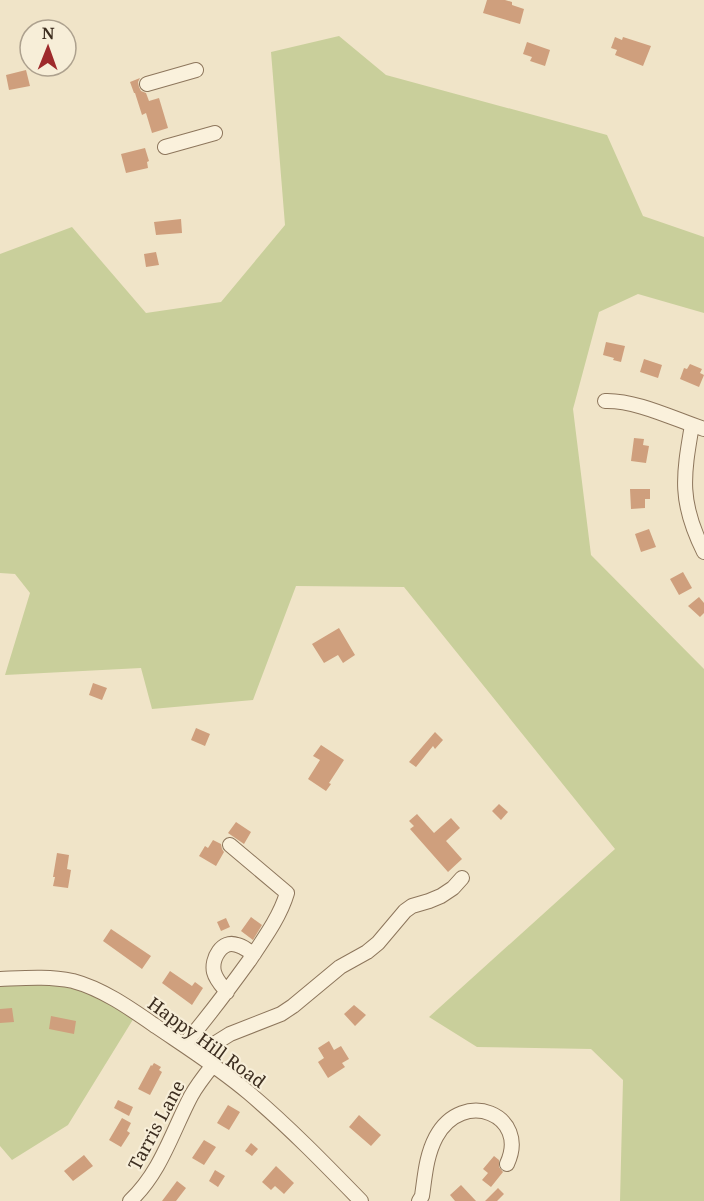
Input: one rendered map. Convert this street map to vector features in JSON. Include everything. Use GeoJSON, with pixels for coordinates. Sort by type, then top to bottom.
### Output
{"type":"FeatureCollection","features":[{"type":"Feature","properties":{"kind":"street"},"geometry":{"type":"LineString","coordinates":[[147,84],[196,70]]}},
{"type":"Feature","properties":{"kind":"street"},"geometry":{"type":"LineString","coordinates":[[165,147],[215,133]]}},
{"type":"Feature","properties":{"kind":"street"},"geometry":{"type":"LineString","coordinates":[[605,401],[636,405],[698,427],[684,469],[685,496],[695,534],[704,552]]}},
{"type":"Feature","properties":{"kind":"street"},"geometry":{"type":"LineString","coordinates":[[184,1045],[254,954],[273,923],[287,893],[230,845]]}},
{"type":"Feature","properties":{"kind":"street"},"geometry":{"type":"LineString","coordinates":[[199,1056],[230,1034],[270,1020],[293,1006],[340,967],[378,943],[405,911],[412,906],[441,896],[462,878]]}},
{"type":"Feature","properties":{"kind":"street"},"geometry":{"type":"LineString","coordinates":[[227,992],[214,973],[216,957],[220,950],[230,944],[254,954]]}},
{"type":"Feature","properties":{"kind":"street","name":"Happy Hill Road"},"geometry":{"type":"LineString","coordinates":[[0,979],[35,977],[75,982],[124,1004],[248,1092],[285,1125],[361,1201]]}},
{"type":"Feature","properties":{"kind":"street","name":"Tarris Lane"},"geometry":{"type":"LineString","coordinates":[[130,1201],[151,1176],[191,1096],[213,1065]]}},
{"type":"Feature","properties":{"kind":"street"},"geometry":{"type":"LineString","coordinates":[[419,1201],[422,1196],[429,1153],[436,1137],[452,1117],[461,1113],[476,1110],[488,1112],[502,1120],[511,1145],[507,1164]]}},
{"type":"Feature","properties":{"kind":"green space"},"geometry":{"type":"Polygon","coordinates":[[[339,36],[386,75],[607,135],[643,216],[704,237],[704,313],[638,294],[599,312],[573,409],[591,555],[704,669],[704,1201],[620,1201],[623,1080],[591,1049],[477,1047],[429,1017],[615,849],[404,587],[296,586],[253,700],[152,709],[141,668],[5,675],[30,593],[15,574],[0,573],[0,254],[72,227],[146,313],[221,302],[285,225],[271,52],[339,36]]]}},
{"type":"Feature","properties":{"kind":"green space"},"geometry":{"type":"Polygon","coordinates":[[[55,978],[137,1013],[68,1125],[12,1160],[0,1146],[0,979],[55,978]]]}},
{"type":"Feature","properties":{"kind":"building"},"geometry":{"type":"Polygon","coordinates":[[[487,0],[505,0],[524,9],[520,24],[483,13],[487,0]]]}},
{"type":"Feature","properties":{"kind":"building"},"geometry":{"type":"Polygon","coordinates":[[[615,37],[622,40],[623,37],[651,46],[643,66],[615,55],[617,50],[611,48],[615,37]]]}},
{"type":"Feature","properties":{"kind":"building"},"geometry":{"type":"Polygon","coordinates":[[[527,42],[550,50],[545,66],[530,61],[532,57],[523,54],[527,42]]]}},
{"type":"Feature","properties":{"kind":"building"},"geometry":{"type":"Polygon","coordinates":[[[18,72],[18,78],[28,78],[30,86],[9,90],[6,75],[18,72]]]}},
{"type":"Feature","properties":{"kind":"building"},"geometry":{"type":"Polygon","coordinates":[[[140,78],[139,87],[146,93],[149,101],[159,98],[168,128],[152,133],[146,113],[142,115],[130,82],[140,78]]]}},
{"type":"Feature","properties":{"kind":"building"},"geometry":{"type":"Polygon","coordinates":[[[145,148],[149,161],[147,162],[148,168],[126,173],[121,154],[145,148]]]}},
{"type":"Feature","properties":{"kind":"building"},"geometry":{"type":"Polygon","coordinates":[[[181,219],[182,233],[156,235],[154,222],[181,219]]]}},
{"type":"Feature","properties":{"kind":"building"},"geometry":{"type":"Polygon","coordinates":[[[156,252],[159,265],[146,267],[144,254],[156,252]]]}},
{"type":"Feature","properties":{"kind":"building"},"geometry":{"type":"Polygon","coordinates":[[[606,342],[625,346],[621,362],[603,355],[606,342]]]}},
{"type":"Feature","properties":{"kind":"building"},"geometry":{"type":"Polygon","coordinates":[[[644,359],[662,365],[658,378],[640,372],[644,359]]]}},
{"type":"Feature","properties":{"kind":"building"},"geometry":{"type":"Polygon","coordinates":[[[690,364],[702,369],[700,373],[704,375],[699,387],[680,379],[684,368],[687,369],[690,364]]]}},
{"type":"Feature","properties":{"kind":"building"},"geometry":{"type":"Polygon","coordinates":[[[634,438],[644,439],[643,445],[649,446],[646,463],[631,461],[634,438]]]}},
{"type":"Feature","properties":{"kind":"building"},"geometry":{"type":"Polygon","coordinates":[[[630,489],[650,489],[650,499],[645,499],[645,508],[631,509],[630,489]]]}},
{"type":"Feature","properties":{"kind":"building"},"geometry":{"type":"Polygon","coordinates":[[[649,529],[656,547],[641,552],[635,534],[649,529]]]}},
{"type":"Feature","properties":{"kind":"building"},"geometry":{"type":"Polygon","coordinates":[[[683,572],[692,588],[679,595],[670,579],[683,572]]]}},
{"type":"Feature","properties":{"kind":"building"},"geometry":{"type":"Polygon","coordinates":[[[699,597],[704,603],[704,613],[700,617],[688,606],[699,597]]]}},
{"type":"Feature","properties":{"kind":"building"},"geometry":{"type":"Polygon","coordinates":[[[339,628],[355,655],[343,663],[338,655],[324,663],[312,644],[339,628]]]}},
{"type":"Feature","properties":{"kind":"building"},"geometry":{"type":"Polygon","coordinates":[[[93,683],[107,688],[102,700],[89,695],[93,683]]]}},
{"type":"Feature","properties":{"kind":"building"},"geometry":{"type":"Polygon","coordinates":[[[196,728],[210,734],[205,746],[191,740],[196,728]]]}},
{"type":"Feature","properties":{"kind":"building"},"geometry":{"type":"Polygon","coordinates":[[[435,732],[443,740],[435,749],[433,746],[416,767],[409,762],[435,732]]]}},
{"type":"Feature","properties":{"kind":"building"},"geometry":{"type":"Polygon","coordinates":[[[321,745],[344,760],[326,791],[308,779],[320,760],[313,756],[321,745]]]}},
{"type":"Feature","properties":{"kind":"building"},"geometry":{"type":"Polygon","coordinates":[[[499,804],[508,812],[501,820],[492,811],[499,804]]]}},
{"type":"Feature","properties":{"kind":"building"},"geometry":{"type":"Polygon","coordinates":[[[417,814],[434,833],[451,818],[460,828],[446,841],[462,859],[448,872],[410,829],[414,826],[409,821],[417,814]]]}},
{"type":"Feature","properties":{"kind":"building"},"geometry":{"type":"Polygon","coordinates":[[[236,822],[251,832],[244,844],[228,833],[236,822]]]}},
{"type":"Feature","properties":{"kind":"building"},"geometry":{"type":"Polygon","coordinates":[[[213,840],[221,844],[224,852],[216,866],[199,856],[205,846],[208,848],[213,840]]]}},
{"type":"Feature","properties":{"kind":"building"},"geometry":{"type":"Polygon","coordinates":[[[57,853],[69,855],[67,869],[71,870],[68,888],[53,886],[57,853]]]}},
{"type":"Feature","properties":{"kind":"building"},"geometry":{"type":"Polygon","coordinates":[[[251,917],[262,925],[253,940],[241,931],[251,917]]]}},
{"type":"Feature","properties":{"kind":"building"},"geometry":{"type":"Polygon","coordinates":[[[226,918],[230,927],[221,931],[217,922],[226,918]]]}},
{"type":"Feature","properties":{"kind":"building"},"geometry":{"type":"Polygon","coordinates":[[[111,929],[151,956],[142,969],[103,941],[111,929]]]}},
{"type":"Feature","properties":{"kind":"building"},"geometry":{"type":"Polygon","coordinates":[[[170,971],[192,986],[195,982],[203,988],[192,1005],[162,983],[170,971]]]}},
{"type":"Feature","properties":{"kind":"building"},"geometry":{"type":"Polygon","coordinates":[[[354,1005],[366,1015],[355,1026],[344,1014],[354,1005]]]}},
{"type":"Feature","properties":{"kind":"building"},"geometry":{"type":"Polygon","coordinates":[[[12,1008],[14,1022],[0,1023],[0,1009],[12,1008]]]}},
{"type":"Feature","properties":{"kind":"building"},"geometry":{"type":"Polygon","coordinates":[[[51,1016],[76,1021],[74,1034],[49,1029],[51,1016]]]}},
{"type":"Feature","properties":{"kind":"building"},"geometry":{"type":"Polygon","coordinates":[[[329,1041],[334,1050],[341,1046],[349,1059],[342,1063],[345,1067],[328,1078],[318,1062],[324,1058],[318,1048],[329,1041]]]}},
{"type":"Feature","properties":{"kind":"building"},"geometry":{"type":"Polygon","coordinates":[[[154,1063],[161,1067],[159,1070],[162,1072],[150,1095],[138,1089],[154,1063]]]}},
{"type":"Feature","properties":{"kind":"building"},"geometry":{"type":"Polygon","coordinates":[[[118,1100],[133,1107],[129,1116],[114,1108],[118,1100]]]}},
{"type":"Feature","properties":{"kind":"building"},"geometry":{"type":"Polygon","coordinates":[[[228,1105],[240,1112],[229,1130],[217,1123],[228,1105]]]}},
{"type":"Feature","properties":{"kind":"building"},"geometry":{"type":"Polygon","coordinates":[[[359,1115],[381,1135],[371,1146],[349,1127],[359,1115]]]}},
{"type":"Feature","properties":{"kind":"building"},"geometry":{"type":"Polygon","coordinates":[[[122,1118],[131,1123],[127,1131],[130,1133],[121,1147],[109,1140],[122,1118]]]}},
{"type":"Feature","properties":{"kind":"building"},"geometry":{"type":"Polygon","coordinates":[[[204,1140],[216,1147],[204,1165],[192,1158],[204,1140]]]}},
{"type":"Feature","properties":{"kind":"building"},"geometry":{"type":"Polygon","coordinates":[[[251,1143],[258,1149],[252,1156],[245,1151],[251,1143]]]}},
{"type":"Feature","properties":{"kind":"building"},"geometry":{"type":"Polygon","coordinates":[[[84,1155],[93,1166],[73,1181],[64,1171],[84,1155]]]}},
{"type":"Feature","properties":{"kind":"building"},"geometry":{"type":"Polygon","coordinates":[[[494,1156],[499,1160],[499,1167],[503,1172],[491,1187],[482,1180],[488,1173],[483,1169],[494,1156]]]}},
{"type":"Feature","properties":{"kind":"building"},"geometry":{"type":"Polygon","coordinates":[[[276,1166],[294,1183],[284,1194],[275,1186],[271,1190],[262,1182],[276,1166]]]}},
{"type":"Feature","properties":{"kind":"building"},"geometry":{"type":"Polygon","coordinates":[[[215,1170],[225,1176],[218,1187],[209,1181],[215,1170]]]}},
{"type":"Feature","properties":{"kind":"building"},"geometry":{"type":"Polygon","coordinates":[[[177,1181],[186,1188],[176,1201],[162,1201],[177,1181]]]}},
{"type":"Feature","properties":{"kind":"building"},"geometry":{"type":"Polygon","coordinates":[[[461,1185],[476,1201],[455,1201],[450,1195],[461,1185]]]}},
{"type":"Feature","properties":{"kind":"building"},"geometry":{"type":"Polygon","coordinates":[[[498,1188],[504,1194],[497,1201],[485,1201],[498,1188]]]}}]}
